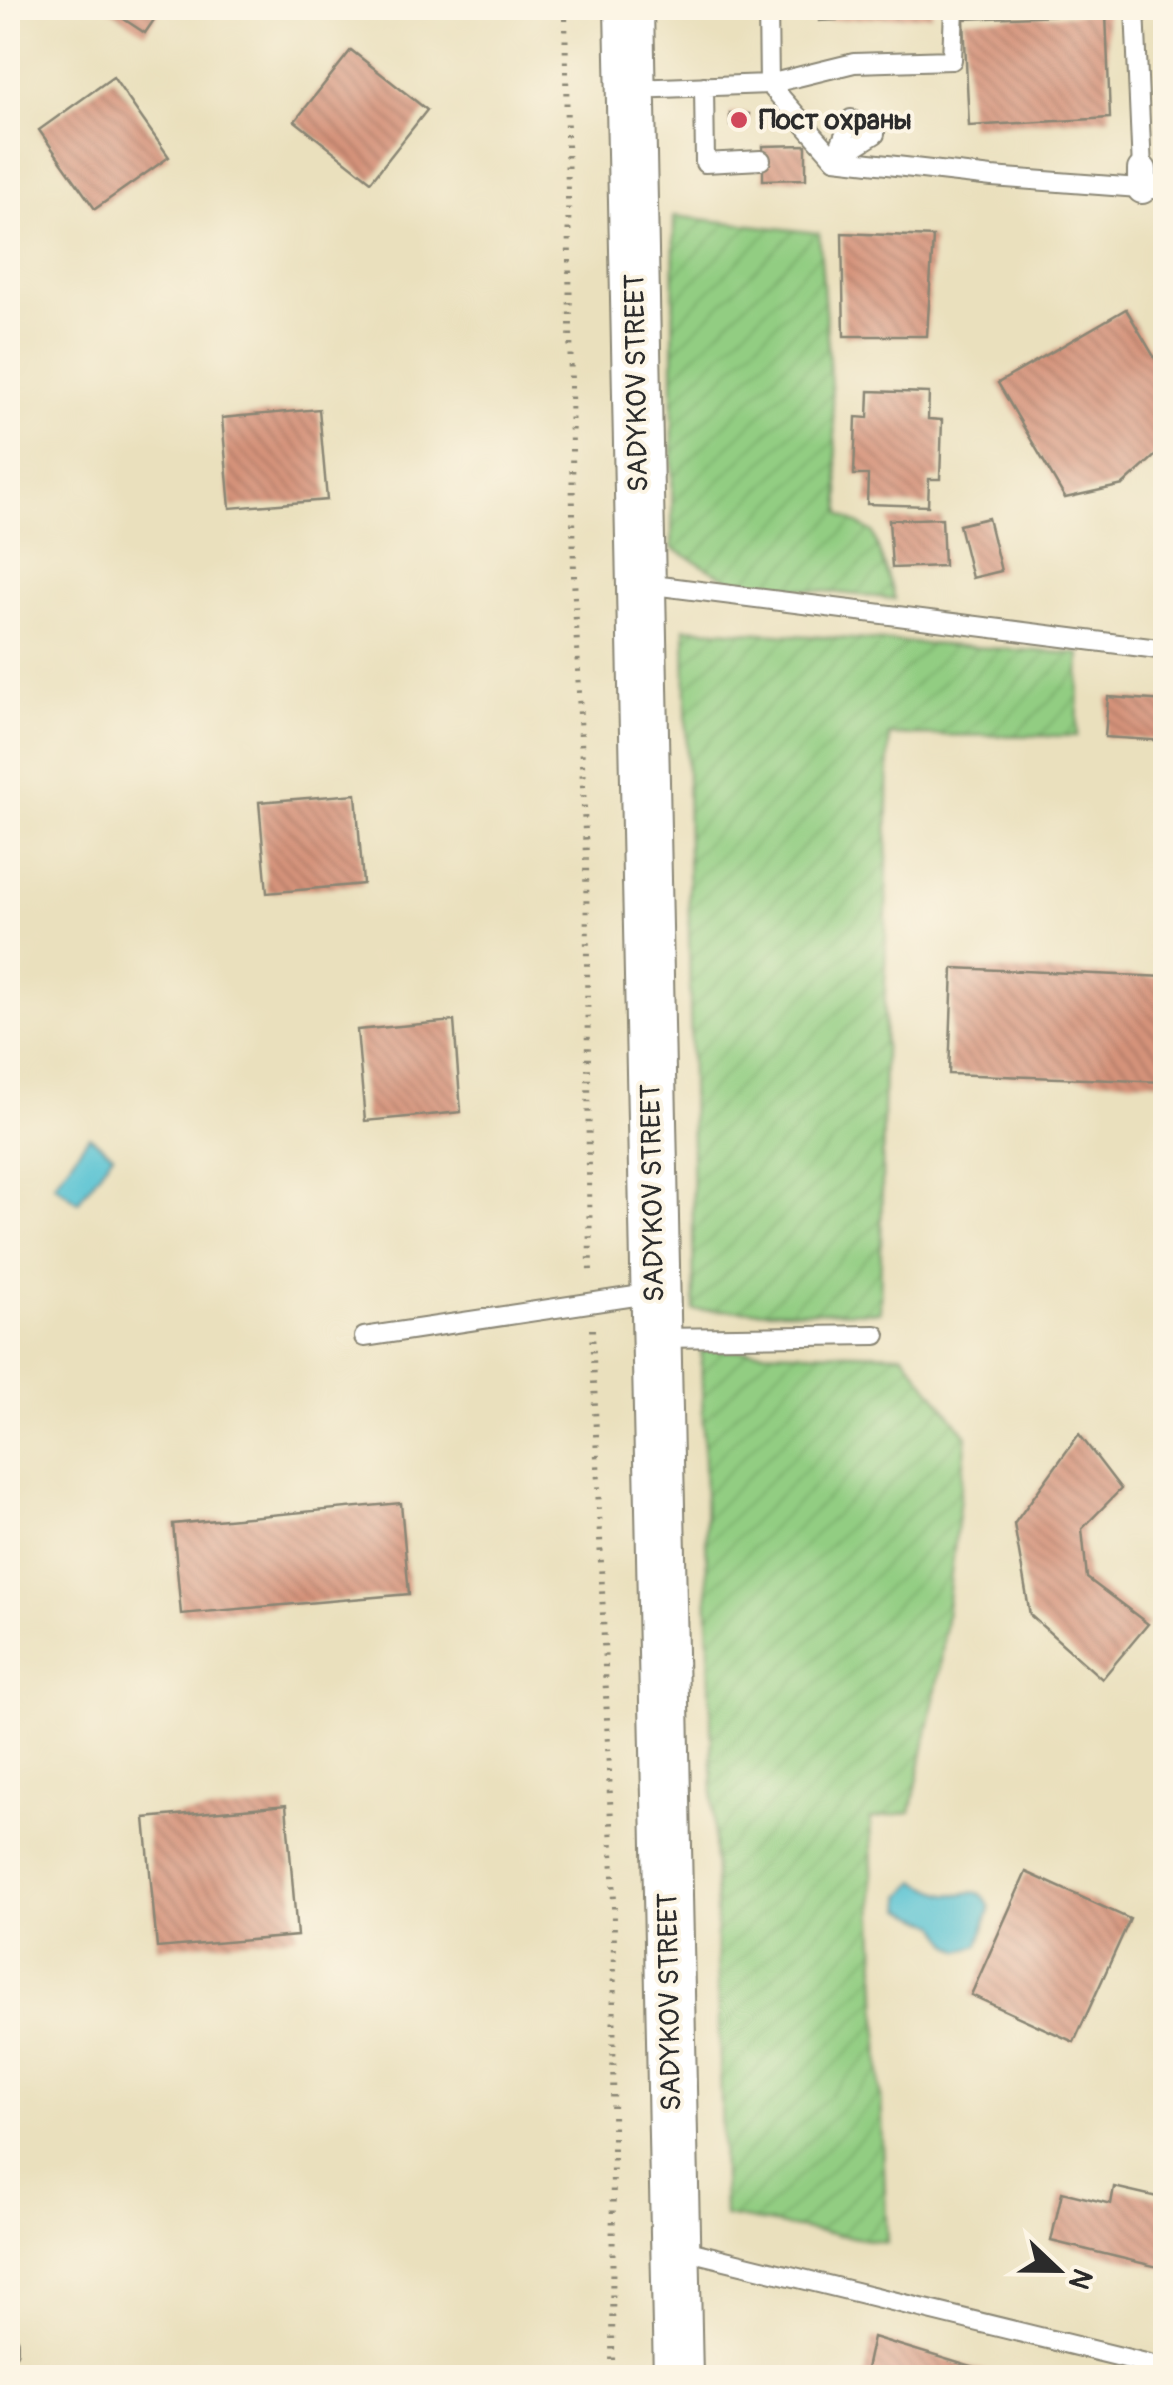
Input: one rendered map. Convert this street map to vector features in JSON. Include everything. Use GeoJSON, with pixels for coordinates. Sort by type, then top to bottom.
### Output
{"type":"FeatureCollection","features":[{"type":"Feature","properties":{"kind":"street","name":"SADYKOV STREET"},"geometry":{"type":"LineString","coordinates":[[629,8],[678,2378]]}},
{"type":"Feature","properties":{"kind":"lane"},"geometry":{"type":"LineString","coordinates":[[768,8],[769,84],[835,158],[992,177],[1150,183],[1135,8]]}},
{"type":"Feature","properties":{"kind":"lane"},"geometry":{"type":"LineString","coordinates":[[631,88],[769,84],[854,63],[952,60],[954,8]]}},
{"type":"Feature","properties":{"kind":"lane"},"geometry":{"type":"LineString","coordinates":[[704,86],[705,163],[761,160]]}},
{"type":"Feature","properties":{"kind":"lane"},"geometry":{"type":"LineString","coordinates":[[835,158],[851,119]]}},
{"type":"Feature","properties":{"kind":"lane"},"geometry":{"type":"LineString","coordinates":[[835,158],[875,134]]}},
{"type":"Feature","properties":{"kind":"lane"},"geometry":{"type":"LineString","coordinates":[[641,584],[1166,650]]}},
{"type":"Feature","properties":{"kind":"lane"},"geometry":{"type":"LineString","coordinates":[[364,1338],[591,1302],[656,1315],[876,1336]]}},
{"type":"Feature","properties":{"kind":"lane"},"geometry":{"type":"LineString","coordinates":[[676,2248],[1166,2368]]}},
{"type":"Feature","properties":{"kind":"path"},"geometry":{"type":"LineString","coordinates":[[565,8],[574,556],[586,856],[591,1302],[614,1902],[612,2378]]}},
{"type":"Feature","properties":{"kind":"green space"},"geometry":{"type":"Polygon","coordinates":[[[674,216],[819,233],[841,514],[873,533],[895,599],[731,581],[672,548],[674,216]]]}},
{"type":"Feature","properties":{"kind":"green space"},"geometry":{"type":"Polygon","coordinates":[[[685,628],[1080,654],[1077,736],[889,735],[880,1312],[694,1310],[685,628]]]}},
{"type":"Feature","properties":{"kind":"green space"},"geometry":{"type":"Polygon","coordinates":[[[701,1350],[903,1354],[967,1436],[940,1669],[911,1812],[870,1819],[887,2243],[724,2216],[701,1350]]]}},
{"type":"Feature","properties":{"kind":"water"},"geometry":{"type":"Polygon","coordinates":[[[89,1136],[113,1154],[78,1202],[54,1184],[89,1136]]]}},
{"type":"Feature","properties":{"kind":"water"},"geometry":{"type":"Polygon","coordinates":[[[916,1881],[948,1894],[982,1895],[990,1909],[979,1945],[961,1951],[950,1944],[938,1925],[903,1909],[902,1896],[916,1881]]]}},
{"type":"Feature","properties":{"kind":"building"},"geometry":{"type":"Polygon","coordinates":[[[107,8],[162,8],[145,33],[107,8]]]}},
{"type":"Feature","properties":{"kind":"building"},"geometry":{"type":"Polygon","coordinates":[[[819,8],[932,8],[932,15],[819,21],[819,8]]]}},
{"type":"Feature","properties":{"kind":"building"},"geometry":{"type":"Polygon","coordinates":[[[1106,13],[1110,118],[969,126],[964,19],[1106,13]]]}},
{"type":"Feature","properties":{"kind":"building"},"geometry":{"type":"Polygon","coordinates":[[[351,50],[427,110],[371,181],[295,121],[351,50]]]}},
{"type":"Feature","properties":{"kind":"building"},"geometry":{"type":"Polygon","coordinates":[[[113,77],[169,157],[95,209],[39,130],[113,77]]]}},
{"type":"Feature","properties":{"kind":"building","name":"Пост охраны"},"geometry":{"type":"Polygon","coordinates":[[[730,113],[749,114],[748,126],[730,126],[730,113]]]}},
{"type":"Feature","properties":{"kind":"building"},"geometry":{"type":"Polygon","coordinates":[[[806,145],[806,179],[763,180],[763,146],[806,145]]]}},
{"type":"Feature","properties":{"kind":"building"},"geometry":{"type":"Polygon","coordinates":[[[842,233],[933,237],[927,336],[844,336],[842,233]]]}},
{"type":"Feature","properties":{"kind":"building"},"geometry":{"type":"Polygon","coordinates":[[[1126,309],[1166,377],[1166,440],[1156,455],[1123,485],[1065,498],[998,383],[1126,309]]]}},
{"type":"Feature","properties":{"kind":"building"},"geometry":{"type":"Polygon","coordinates":[[[869,391],[929,393],[928,419],[942,420],[940,479],[929,479],[928,506],[867,504],[868,475],[854,475],[856,417],[868,418],[869,391]]]}},
{"type":"Feature","properties":{"kind":"building"},"geometry":{"type":"Polygon","coordinates":[[[319,409],[327,500],[230,508],[222,418],[319,409]]]}},
{"type":"Feature","properties":{"kind":"building"},"geometry":{"type":"Polygon","coordinates":[[[942,518],[944,566],[892,568],[889,520],[942,518]]]}},
{"type":"Feature","properties":{"kind":"building"},"geometry":{"type":"Polygon","coordinates":[[[988,518],[1001,571],[972,578],[959,525],[988,518]]]}},
{"type":"Feature","properties":{"kind":"building"},"geometry":{"type":"Polygon","coordinates":[[[1108,697],[1166,701],[1166,741],[1105,737],[1108,697]]]}},
{"type":"Feature","properties":{"kind":"building"},"geometry":{"type":"Polygon","coordinates":[[[356,794],[363,884],[267,893],[259,802],[356,794]]]}},
{"type":"Feature","properties":{"kind":"building"},"geometry":{"type":"Polygon","coordinates":[[[953,968],[1166,977],[1166,1082],[949,1074],[953,968]]]}},
{"type":"Feature","properties":{"kind":"building"},"geometry":{"type":"Polygon","coordinates":[[[454,1021],[461,1112],[365,1121],[357,1030],[454,1021]]]}},
{"type":"Feature","properties":{"kind":"building"},"geometry":{"type":"Polygon","coordinates":[[[1079,1434],[1121,1489],[1082,1529],[1087,1578],[1148,1624],[1102,1679],[1030,1615],[1014,1524],[1079,1434]]]}},
{"type":"Feature","properties":{"kind":"building"},"geometry":{"type":"Polygon","coordinates":[[[401,1503],[409,1594],[181,1614],[173,1524],[401,1503]]]}},
{"type":"Feature","properties":{"kind":"building"},"geometry":{"type":"Polygon","coordinates":[[[286,1805],[297,1936],[157,1948],[145,1818],[286,1805]]]}},
{"type":"Feature","properties":{"kind":"building"},"geometry":{"type":"Polygon","coordinates":[[[1026,1872],[1130,1919],[1074,2042],[971,1995],[1026,1872]]]}},
{"type":"Feature","properties":{"kind":"building"},"geometry":{"type":"Polygon","coordinates":[[[1114,2187],[1166,2199],[1166,2269],[1051,2241],[1062,2192],[1111,2204],[1114,2187]]]}},
{"type":"Feature","properties":{"kind":"building"},"geometry":{"type":"Polygon","coordinates":[[[873,2337],[1005,2377],[864,2378],[873,2337]]]}},
{"type":"Feature","properties":{"kind":"place","name":"Пост охраны"},"geometry":{"type":"Point","coordinates":[739,120]}}]}
